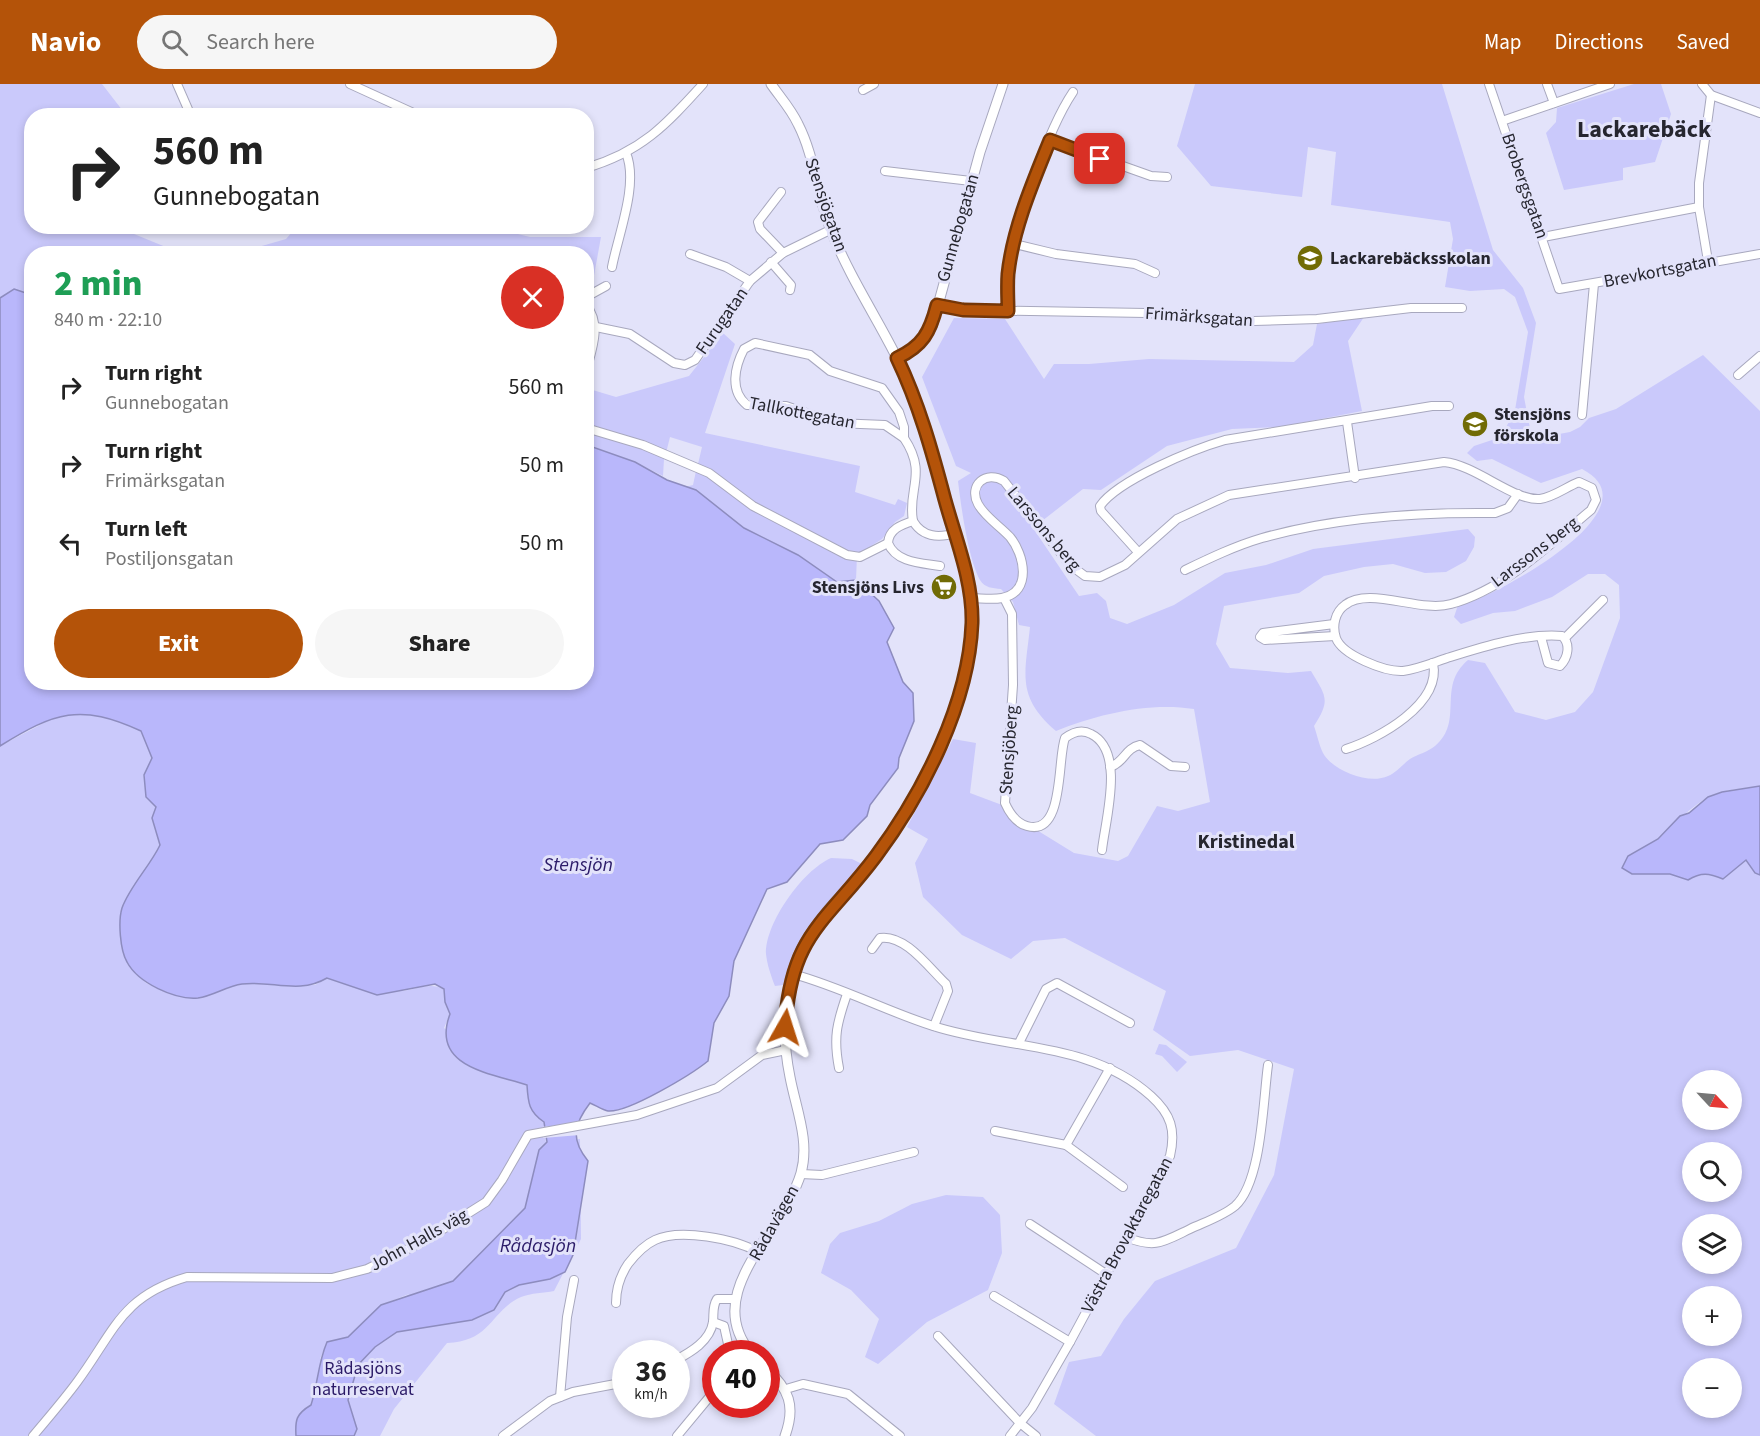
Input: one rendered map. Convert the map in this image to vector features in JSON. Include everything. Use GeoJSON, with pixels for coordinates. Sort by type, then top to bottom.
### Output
{"type":"FeatureCollection","features":[{"type":"Feature","properties":{"kind":"street"},"geometry":{"type":"LineString","coordinates":[[177,84],[188,108]]}},
{"type":"Feature","properties":{"kind":"street"},"geometry":{"type":"LineString","coordinates":[[351,84],[403,108]]}},
{"type":"Feature","properties":{"kind":"street"},"geometry":{"type":"LineString","coordinates":[[594,165],[626,153],[647,141],[703,84]]}},
{"type":"Feature","properties":{"kind":"street","name":"Stensjögatan"},"geometry":{"type":"LineString","coordinates":[[771,84],[798,123],[830,230],[856,284],[897,358]]}},
{"type":"Feature","properties":{"kind":"street"},"geometry":{"type":"LineString","coordinates":[[863,90],[874,84]]}},
{"type":"Feature","properties":{"kind":"street","name":"Gunnebogatan"},"geometry":{"type":"LineString","coordinates":[[897,358],[913,350],[927,337],[971,182],[1003,84]]}},
{"type":"Feature","properties":{"kind":"street","name":"Brobergsgatan"},"geometry":{"type":"LineString","coordinates":[[1489,84],[1559,289]]}},
{"type":"Feature","properties":{"kind":"street"},"geometry":{"type":"LineString","coordinates":[[1547,84],[1554,103]]}},
{"type":"Feature","properties":{"kind":"street"},"geometry":{"type":"LineString","coordinates":[[1502,121],[1610,84]]}},
{"type":"Feature","properties":{"kind":"street"},"geometry":{"type":"LineString","coordinates":[[1702,84],[1711,94],[1760,113]]}},
{"type":"Feature","properties":{"kind":"street"},"geometry":{"type":"LineString","coordinates":[[1008,311],[1008,273],[1027,198],[1050,140],[1073,92]]}},
{"type":"Feature","properties":{"kind":"street"},"geometry":{"type":"LineString","coordinates":[[1708,261],[1699,207],[1699,183],[1711,94]]}},
{"type":"Feature","properties":{"kind":"street"},"geometry":{"type":"LineString","coordinates":[[1050,140],[1151,176],[1167,177]]}},
{"type":"Feature","properties":{"kind":"street"},"geometry":{"type":"LineString","coordinates":[[612,267],[631,179],[630,164],[626,153]]}},
{"type":"Feature","properties":{"kind":"street"},"geometry":{"type":"LineString","coordinates":[[885,171],[971,182]]}},
{"type":"Feature","properties":{"kind":"street"},"geometry":{"type":"LineString","coordinates":[[781,192],[758,222],[760,229],[783,253]]}},
{"type":"Feature","properties":{"kind":"street"},"geometry":{"type":"LineString","coordinates":[[1543,237],[1699,207]]}},
{"type":"Feature","properties":{"kind":"street","name":"Furugatan"},"geometry":{"type":"LineString","coordinates":[[596,327],[630,334],[674,363],[685,365],[694,360],[750,281],[783,253],[830,230]]}},
{"type":"Feature","properties":{"kind":"street"},"geometry":{"type":"LineString","coordinates":[[1015,244],[1056,254],[1135,264],[1155,273]]}},
{"type":"Feature","properties":{"kind":"street","name":"Furugatan"},"geometry":{"type":"LineString","coordinates":[[690,254],[726,267],[750,281]]}},
{"type":"Feature","properties":{"kind":"street","name":"Brevkortsgatan"},"geometry":{"type":"LineString","coordinates":[[1559,289],[1708,261],[1760,254]]}},
{"type":"Feature","properties":{"kind":"street"},"geometry":{"type":"LineString","coordinates":[[771,262],[791,285],[790,290]]}},
{"type":"Feature","properties":{"kind":"street"},"geometry":{"type":"LineString","coordinates":[[1582,415],[1594,284]]}},
{"type":"Feature","properties":{"kind":"street"},"geometry":{"type":"LineString","coordinates":[[594,293],[606,286]]}},
{"type":"Feature","properties":{"kind":"street","name":"Frimärksgatan"},"geometry":{"type":"LineString","coordinates":[[937,305],[963,310],[1146,314],[1254,321],[1317,319],[1412,308],[1462,308]]}},
{"type":"Feature","properties":{"kind":"street"},"geometry":{"type":"LineString","coordinates":[[594,317],[596,327],[594,336]]}},
{"type":"Feature","properties":{"kind":"street","name":"Tallkottegatan"},"geometry":{"type":"LineString","coordinates":[[904,438],[904,428],[899,412],[888,393],[882,388],[830,371],[810,355],[755,343],[744,349],[735,380],[738,396],[747,405],[786,406],[836,423],[885,425],[904,438],[910,447],[917,473],[913,521]]}},
{"type":"Feature","properties":{"kind":"street"},"geometry":{"type":"LineString","coordinates":[[1738,375],[1760,356]]}},
{"type":"Feature","properties":{"kind":"street","name":"Rådavägen"},"geometry":{"type":"LineString","coordinates":[[734,1299],[801,1174],[803,1134],[786,1050],[785,1018],[793,974],[800,952],[817,924],[874,860],[901,820],[947,731],[966,663],[972,622],[970,598],[956,533],[924,421],[897,358]]}},
{"type":"Feature","properties":{"kind":"street"},"geometry":{"type":"LineString","coordinates":[[1138,552],[1100,506],[1140,476],[1202,446],[1225,440],[1347,422],[1432,406],[1449,406]]}},
{"type":"Feature","properties":{"kind":"street"},"geometry":{"type":"LineString","coordinates":[[1347,422],[1356,478]]}},
{"type":"Feature","properties":{"kind":"street"},"geometry":{"type":"LineString","coordinates":[[594,431],[643,446],[709,472],[753,506],[847,555],[860,557],[888,543],[893,531],[913,521],[920,530],[932,536],[956,533]]}},
{"type":"Feature","properties":{"kind":"street","name":"Larssons berg"},"geometry":{"type":"LineString","coordinates":[[1004,597],[1011,594],[1022,580],[1024,567],[1011,539],[981,509],[974,496],[976,486],[984,478],[994,477],[1004,481],[1070,565],[1085,576],[1108,576],[1177,519],[1229,495],[1356,478],[1436,462],[1454,463],[1518,494],[1542,499],[1579,483],[1588,485],[1596,495],[1591,510],[1533,558],[1482,591],[1463,600],[1435,607],[1359,598],[1342,607],[1334,624]]}},
{"type":"Feature","properties":{"kind":"street"},"geometry":{"type":"LineString","coordinates":[[1185,570],[1229,550],[1293,530],[1385,517],[1495,513],[1508,508],[1518,494]]}},
{"type":"Feature","properties":{"kind":"street"},"geometry":{"type":"LineString","coordinates":[[888,543],[901,558],[940,566]]}},
{"type":"Feature","properties":{"kind":"street"},"geometry":{"type":"LineString","coordinates":[[970,598],[1004,597]]}},
{"type":"Feature","properties":{"kind":"street","name":"Stensjöberg"},"geometry":{"type":"LineString","coordinates":[[1004,597],[1012,624],[1012,714],[1004,787],[1008,810],[1026,826],[1036,827],[1047,821],[1056,802],[1063,741],[1075,732],[1086,732],[1099,739],[1107,753],[1110,767],[1110,799],[1102,850]]}},
{"type":"Feature","properties":{"kind":"street"},"geometry":{"type":"LineString","coordinates":[[1565,638],[1603,600]]}},
{"type":"Feature","properties":{"kind":"street"},"geometry":{"type":"LineString","coordinates":[[1335,636],[1265,640],[1260,637],[1263,633],[1334,624],[1335,636],[1340,645],[1351,653],[1387,669],[1409,670],[1499,644],[1541,637],[1559,635],[1565,638],[1568,644],[1566,658],[1560,666],[1556,667],[1545,658],[1541,637]]}},
{"type":"Feature","properties":{"kind":"street"},"geometry":{"type":"LineString","coordinates":[[1346,748],[1378,737],[1407,716],[1430,685],[1434,671],[1432,663]]}},
{"type":"Feature","properties":{"kind":"street"},"geometry":{"type":"LineString","coordinates":[[1110,767],[1118,764],[1129,749],[1140,745],[1171,766],[1185,767]]}},
{"type":"Feature","properties":{"kind":"street"},"geometry":{"type":"LineString","coordinates":[[872,949],[880,938],[894,939],[906,945],[946,984],[946,996],[934,1026]]}},
{"type":"Feature","properties":{"kind":"street","name":"Västra Brovaktaregatan"},"geometry":{"type":"LineString","coordinates":[[793,974],[934,1026],[983,1039],[1019,1043],[1071,1054],[1110,1068],[1130,1080],[1156,1101],[1171,1121],[1173,1134],[1170,1156],[1070,1342],[1032,1408],[1010,1436]]}},
{"type":"Feature","properties":{"kind":"street"},"geometry":{"type":"LineString","coordinates":[[1019,1043],[1046,989],[1057,983],[1130,1023]]}},
{"type":"Feature","properties":{"kind":"street"},"geometry":{"type":"LineString","coordinates":[[839,1068],[836,1034],[847,994]]}},
{"type":"Feature","properties":{"kind":"street","name":"John Halls väg"},"geometry":{"type":"LineString","coordinates":[[33,1436],[78,1381],[127,1309],[145,1294],[169,1282],[195,1276],[332,1278],[368,1269],[424,1241],[486,1202],[502,1180],[528,1135],[583,1127],[637,1115],[717,1088],[762,1055],[786,1050]]}},
{"type":"Feature","properties":{"kind":"street"},"geometry":{"type":"LineString","coordinates":[[1126,1237],[1146,1245],[1160,1244],[1218,1216],[1234,1206],[1243,1196],[1251,1181],[1268,1065]]}},
{"type":"Feature","properties":{"kind":"street"},"geometry":{"type":"LineString","coordinates":[[1066,1145],[1110,1068]]}},
{"type":"Feature","properties":{"kind":"street"},"geometry":{"type":"LineString","coordinates":[[995,1131],[1066,1145],[1124,1188]]}},
{"type":"Feature","properties":{"kind":"street"},"geometry":{"type":"LineString","coordinates":[[801,1174],[822,1175],[914,1152]]}},
{"type":"Feature","properties":{"kind":"street"},"geometry":{"type":"LineString","coordinates":[[1030,1224],[1106,1274]]}},
{"type":"Feature","properties":{"kind":"street"},"geometry":{"type":"LineString","coordinates":[[616,1303],[617,1286],[624,1271],[641,1250],[657,1239],[677,1235],[696,1236],[733,1242],[758,1252]]}},
{"type":"Feature","properties":{"kind":"street"},"geometry":{"type":"LineString","coordinates":[[560,1396],[567,1317],[574,1280]]}},
{"type":"Feature","properties":{"kind":"street"},"geometry":{"type":"LineString","coordinates":[[994,1296],[1070,1342]]}},
{"type":"Feature","properties":{"kind":"street"},"geometry":{"type":"LineString","coordinates":[[690,1349],[705,1338],[713,1322],[713,1307],[717,1299],[734,1299],[735,1326],[743,1340]]}},
{"type":"Feature","properties":{"kind":"street"},"geometry":{"type":"LineString","coordinates":[[713,1322],[724,1326],[727,1340]]}},
{"type":"Feature","properties":{"kind":"street"},"geometry":{"type":"LineString","coordinates":[[938,1336],[1020,1423],[1036,1436]]}},
{"type":"Feature","properties":{"kind":"street"},"geometry":{"type":"LineString","coordinates":[[780,1383],[786,1389],[792,1413],[785,1436]]}},
{"type":"Feature","properties":{"kind":"street"},"geometry":{"type":"LineString","coordinates":[[786,1389],[804,1384],[848,1394],[900,1436]]}},
{"type":"Feature","properties":{"kind":"street"},"geometry":{"type":"LineString","coordinates":[[503,1436],[542,1406],[560,1396],[612,1385]]}},
{"type":"Feature","properties":{"kind":"street"},"geometry":{"type":"LineString","coordinates":[[677,1436],[702,1406]]}},
{"type":"Feature","properties":{"kind":"green space"},"geometry":{"type":"Polygon","coordinates":[[[0,84],[102,84],[121,108],[24,108],[24,234],[134,234],[163,246],[24,246],[24,293],[14,289],[0,298],[0,84]]]}},
{"type":"Feature","properties":{"kind":"green space"},"geometry":{"type":"Polygon","coordinates":[[[1195,84],[1442,84],[1493,250],[1523,288],[1536,323],[1524,397],[1532,439],[1570,432],[1580,427],[1589,418],[1616,409],[1703,355],[1760,411],[1760,786],[1710,796],[1656,840],[1628,856],[1632,874],[1670,874],[1688,880],[1705,874],[1723,879],[1746,860],[1755,873],[1760,875],[1760,1436],[1096,1436],[1054,1404],[1069,1362],[1101,1356],[1124,1319],[1155,1281],[1236,1248],[1274,1175],[1294,1069],[1238,1050],[1190,1056],[1153,1030],[1166,991],[1065,938],[1033,941],[1011,959],[962,935],[923,897],[915,863],[928,839],[907,827],[953,739],[976,743],[970,793],[1010,808],[1014,816],[1074,853],[1118,861],[1128,856],[1157,806],[1178,811],[1210,802],[1194,709],[1142,708],[1089,719],[1056,731],[1034,707],[1029,696],[1025,672],[1030,627],[1019,625],[1013,602],[1001,589],[984,585],[980,580],[966,532],[958,481],[971,473],[956,466],[922,377],[954,318],[1005,319],[1044,379],[1054,364],[1089,364],[1149,359],[1294,362],[1313,345],[1317,324],[1364,317],[1348,341],[1362,411],[1280,427],[1232,429],[1167,446],[1101,490],[1083,489],[1033,528],[1079,596],[1097,593],[1106,601],[1110,618],[1127,624],[1174,605],[1225,573],[1266,565],[1313,549],[1468,529],[1475,537],[1474,547],[1466,561],[1446,572],[1425,573],[1393,564],[1364,567],[1324,576],[1299,593],[1224,606],[1216,644],[1230,668],[1288,673],[1311,671],[1324,698],[1323,710],[1314,726],[1319,743],[1328,760],[1343,771],[1371,779],[1380,778],[1391,775],[1410,759],[1435,746],[1444,736],[1448,726],[1454,681],[1459,670],[1468,660],[1485,663],[1515,712],[1546,720],[1575,712],[1593,692],[1620,618],[1619,585],[1605,574],[1588,574],[1552,597],[1515,611],[1493,613],[1461,624],[1454,617],[1458,605],[1480,598],[1509,584],[1553,556],[1593,520],[1602,501],[1600,484],[1582,469],[1541,483],[1492,459],[1477,461],[1467,453],[1474,446],[1501,437],[1515,410],[1528,332],[1515,297],[1504,289],[1470,291],[1445,287],[1453,239],[1450,222],[1331,205],[1336,152],[1308,147],[1302,197],[1211,186],[1177,146],[1195,84]]]}},
{"type":"Feature","properties":{"kind":"green space"},"geometry":{"type":"Polygon","coordinates":[[[1634,84],[1661,84],[1671,114],[1655,162],[1623,168],[1623,180],[1564,190],[1546,133],[1556,122],[1557,108],[1634,84]]]}},
{"type":"Feature","properties":{"kind":"green space"},"geometry":{"type":"Polygon","coordinates":[[[290,234],[518,234],[530,237],[601,237],[594,276],[594,246],[262,246],[286,239],[290,234]]]}},
{"type":"Feature","properties":{"kind":"green space"},"geometry":{"type":"Polygon","coordinates":[[[723,333],[735,344],[705,433],[860,466],[855,492],[895,505],[898,499],[907,503],[904,516],[895,522],[882,539],[857,555],[856,580],[837,582],[798,555],[744,528],[696,490],[685,487],[693,485],[696,471],[664,459],[663,476],[635,462],[594,447],[594,390],[616,397],[689,376],[723,333]],[[670,437],[666,453],[698,464],[702,447],[670,437]]]}},
{"type":"Feature","properties":{"kind":"green space","name":"Rådasjöns naturreservat"},"geometry":{"type":"Polygon","coordinates":[[[87,714],[119,720],[141,731],[152,758],[144,776],[146,797],[157,807],[152,818],[160,845],[122,909],[121,936],[127,962],[146,983],[167,993],[198,998],[224,987],[245,983],[315,985],[327,978],[379,991],[404,991],[427,986],[444,989],[445,1002],[450,1014],[444,1028],[506,1078],[527,1085],[530,1107],[535,1115],[544,1122],[546,1143],[580,1139],[581,1239],[554,1291],[521,1297],[473,1337],[447,1343],[394,1409],[380,1436],[0,1436],[0,746],[59,715],[87,714]],[[409,1294],[381,1305],[348,1337],[327,1342],[320,1359],[409,1294]]]}},
{"type":"Feature","properties":{"kind":"green space"},"geometry":{"type":"Polygon","coordinates":[[[831,858],[852,859],[862,864],[805,935],[783,985],[775,986],[766,954],[767,941],[772,928],[798,885],[820,864],[831,858]]]}},
{"type":"Feature","properties":{"kind":"green space"},"geometry":{"type":"Polygon","coordinates":[[[1159,1044],[1166,1045],[1187,1062],[1177,1072],[1162,1056],[1155,1054],[1159,1044]]]}},
{"type":"Feature","properties":{"kind":"green space"},"geometry":{"type":"Polygon","coordinates":[[[946,1195],[983,1197],[1000,1215],[1002,1253],[988,1290],[927,1322],[878,1364],[865,1357],[879,1319],[851,1290],[821,1273],[830,1244],[840,1233],[879,1221],[912,1204],[946,1195]]]}},
{"type":"Feature","properties":{"kind":"water","name":"Stensjön"},"geometry":{"type":"Polygon","coordinates":[[[14,289],[24,292],[24,690],[594,690],[594,447],[635,462],[667,480],[696,490],[744,528],[798,555],[837,582],[856,580],[879,601],[894,628],[887,642],[903,682],[913,693],[914,721],[899,758],[898,768],[870,805],[867,816],[843,840],[820,844],[787,882],[767,889],[734,961],[729,996],[714,1023],[708,1061],[675,1083],[630,1106],[608,1111],[590,1103],[580,1118],[576,1132],[578,1146],[588,1161],[573,1255],[565,1272],[550,1279],[519,1285],[505,1292],[494,1310],[472,1320],[397,1332],[375,1347],[358,1365],[348,1400],[357,1429],[354,1436],[296,1436],[298,1418],[302,1411],[311,1405],[327,1342],[348,1337],[381,1305],[453,1281],[525,1208],[539,1150],[547,1142],[544,1122],[535,1115],[530,1106],[527,1085],[481,1071],[456,1057],[448,1046],[446,1032],[450,1014],[445,1002],[444,989],[435,984],[377,995],[327,978],[306,986],[242,984],[204,997],[189,998],[158,989],[132,970],[127,962],[120,935],[122,908],[160,845],[152,818],[156,807],[146,797],[144,775],[152,758],[141,731],[101,717],[84,714],[68,715],[37,725],[0,746],[0,298],[14,289]]]}},
{"type":"Feature","properties":{"kind":"water"},"geometry":{"type":"Polygon","coordinates":[[[1760,786],[1760,875],[1755,873],[1746,860],[1723,879],[1705,874],[1688,880],[1670,874],[1632,874],[1622,868],[1628,856],[1658,839],[1680,816],[1689,813],[1708,797],[1722,792],[1760,786]]]}},
{"type":"Feature","properties":{"kind":"pier"},"geometry":{"type":"Polygon","coordinates":[[[580,1123],[580,1135],[543,1138],[542,1127],[580,1123]]]}},
{"type":"Feature","properties":{"kind":"place","name":"Lackarebäcksskolan"},"geometry":{"type":"Point","coordinates":[1310,258]}},
{"type":"Feature","properties":{"kind":"place","name":"Stensjöns förskola"},"geometry":{"type":"Point","coordinates":[1475,424]}},
{"type":"Feature","properties":{"kind":"place","name":"Stensjöns Livs"},"geometry":{"type":"Point","coordinates":[944,587]}},
{"type":"Feature","properties":{"kind":"district","name":"Lackarebäck"},"geometry":{"type":"Point","coordinates":[1644,129]}},
{"type":"Feature","properties":{"kind":"district","name":"Kristinedal"},"geometry":{"type":"Point","coordinates":[1246,842]}},
{"type":"Feature","properties":{"kind":"route"},"geometry":{"type":"LineString","coordinates":[[785,1027],[787,1001],[796,960],[817,924],[874,860],[901,820],[947,731],[957,703],[969,648],[972,622],[970,598],[956,533],[924,421],[897,358],[913,350],[927,337],[937,305],[963,310],[1008,311],[1008,273],[1015,244],[1027,198],[1050,140],[1100,159]]}},
{"type":"Feature","properties":{"kind":"water label","name":"Rådasjön"},"geometry":{"type":"Point","coordinates":[538,1246]}}]}
